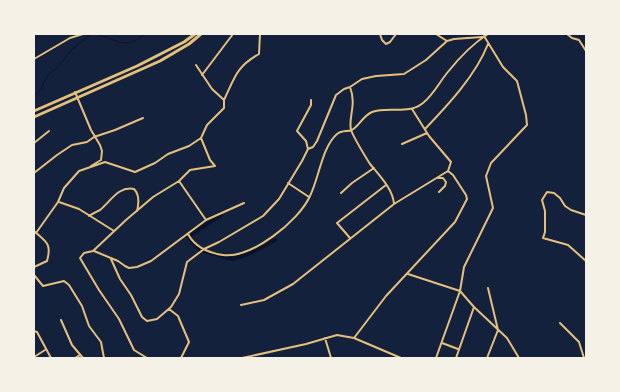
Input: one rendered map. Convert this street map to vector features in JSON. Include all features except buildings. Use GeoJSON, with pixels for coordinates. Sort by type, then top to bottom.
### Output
{"type":"FeatureCollection","features":[{"type":"Feature","properties":{"kind":"highway"},"geometry":{"type":"LineString","coordinates":[[34,112],[75,92],[137,66],[184,42],[195,34]]}},
{"type":"Feature","properties":{"kind":"highway"},"geometry":{"type":"LineString","coordinates":[[34,117],[160,61],[189,44],[201,34]]}},
{"type":"Feature","properties":{"kind":"street"},"geometry":{"type":"LineString","coordinates":[[34,59],[70,38],[83,34]]}},
{"type":"Feature","properties":{"kind":"street"},"geometry":{"type":"LineString","coordinates":[[202,75],[233,34]]}},
{"type":"Feature","properties":{"kind":"street"},"geometry":{"type":"LineString","coordinates":[[34,267],[47,261],[50,248],[48,243],[35,232],[58,202],[64,188],[73,177],[79,171],[109,162],[135,172],[155,163],[168,154],[189,146],[201,138],[207,125],[224,108],[224,100],[239,68],[259,54],[260,34]]}},
{"type":"Feature","properties":{"kind":"street"},"geometry":{"type":"LineString","coordinates":[[380,34],[386,44],[396,34]]}},
{"type":"Feature","properties":{"kind":"street"},"geometry":{"type":"LineString","coordinates":[[436,34],[447,41]]}},
{"type":"Feature","properties":{"kind":"street"},"geometry":{"type":"LineString","coordinates":[[111,259],[120,280],[131,295],[142,317],[147,321],[157,319],[169,309],[179,294],[186,262],[204,249],[263,216],[279,199],[308,149],[313,147],[318,141],[336,95],[362,79],[404,74],[426,60],[447,41],[454,38],[475,38],[488,34]]}},
{"type":"Feature","properties":{"kind":"street"},"geometry":{"type":"LineString","coordinates":[[567,34],[578,40],[586,51]]}},
{"type":"Feature","properties":{"kind":"street"},"geometry":{"type":"LineString","coordinates":[[436,358],[460,291],[464,267],[493,208],[486,176],[491,163],[527,125],[517,81],[503,67],[484,36]]}},
{"type":"Feature","properties":{"kind":"street"},"geometry":{"type":"LineString","coordinates":[[188,234],[192,241],[204,249],[221,255],[232,256],[245,252],[269,239],[292,220],[310,198],[330,144],[337,134],[344,130],[351,130],[371,112],[412,109],[423,103],[460,57],[484,36]]}},
{"type":"Feature","properties":{"kind":"street"},"geometry":{"type":"LineString","coordinates":[[424,129],[458,92],[479,63],[488,44]]}},
{"type":"Feature","properties":{"kind":"street"},"geometry":{"type":"LineString","coordinates":[[196,65],[212,89],[224,100]]}},
{"type":"Feature","properties":{"kind":"street"},"geometry":{"type":"LineString","coordinates":[[350,87],[353,96],[351,130],[371,165],[386,185],[394,204]]}},
{"type":"Feature","properties":{"kind":"street"},"geometry":{"type":"LineString","coordinates":[[75,92],[94,137],[100,145],[101,160],[89,167]]}},
{"type":"Feature","properties":{"kind":"street"},"geometry":{"type":"LineString","coordinates":[[308,149],[306,141],[297,131],[311,105],[311,100]]}},
{"type":"Feature","properties":{"kind":"street"},"geometry":{"type":"LineString","coordinates":[[241,305],[264,300],[292,284],[394,204],[448,171],[451,162],[424,129],[412,109]]}},
{"type":"Feature","properties":{"kind":"street"},"geometry":{"type":"LineString","coordinates":[[34,174],[57,155],[72,146],[87,142],[94,137],[143,118]]}},
{"type":"Feature","properties":{"kind":"street"},"geometry":{"type":"LineString","coordinates":[[34,143],[49,131]]}},
{"type":"Feature","properties":{"kind":"street"},"geometry":{"type":"LineString","coordinates":[[402,144],[427,133]]}},
{"type":"Feature","properties":{"kind":"street"},"geometry":{"type":"LineString","coordinates":[[93,251],[153,197],[179,181],[190,170],[215,166],[210,160],[201,138]]}},
{"type":"Feature","properties":{"kind":"street"},"geometry":{"type":"LineString","coordinates":[[341,193],[374,168]]}},
{"type":"Feature","properties":{"kind":"street"},"geometry":{"type":"LineString","coordinates":[[354,338],[373,312],[455,222],[467,199],[463,190],[448,171]]}},
{"type":"Feature","properties":{"kind":"street"},"geometry":{"type":"LineString","coordinates":[[436,178],[443,178],[446,181],[445,186],[439,192]]}},
{"type":"Feature","properties":{"kind":"street"},"geometry":{"type":"LineString","coordinates":[[179,181],[206,220]]}},
{"type":"Feature","properties":{"kind":"street"},"geometry":{"type":"LineString","coordinates":[[288,183],[310,198]]}},
{"type":"Feature","properties":{"kind":"street"},"geometry":{"type":"LineString","coordinates":[[350,238],[337,224],[386,185]]}},
{"type":"Feature","properties":{"kind":"street"},"geometry":{"type":"LineString","coordinates":[[88,216],[100,210],[116,194],[127,188],[134,189],[137,192],[139,202],[137,211]]}},
{"type":"Feature","properties":{"kind":"street"},"geometry":{"type":"LineString","coordinates":[[586,215],[570,210],[554,194],[547,192],[543,196],[546,232],[543,238],[568,245],[586,261]]}},
{"type":"Feature","properties":{"kind":"street"},"geometry":{"type":"LineString","coordinates":[[58,202],[79,209],[114,231]]}},
{"type":"Feature","properties":{"kind":"street"},"geometry":{"type":"LineString","coordinates":[[146,358],[134,350],[119,319],[80,259],[81,256],[84,252],[93,251],[129,268],[137,267],[151,261],[206,220],[244,203]]}},
{"type":"Feature","properties":{"kind":"street"},"geometry":{"type":"LineString","coordinates":[[408,274],[460,291],[507,338],[520,358]]}},
{"type":"Feature","properties":{"kind":"street"},"geometry":{"type":"LineString","coordinates":[[34,275],[43,286],[64,281],[69,285],[82,306],[89,326],[101,342],[104,358]]}},
{"type":"Feature","properties":{"kind":"street"},"geometry":{"type":"LineString","coordinates":[[487,358],[498,330],[488,288]]}},
{"type":"Feature","properties":{"kind":"street"},"geometry":{"type":"LineString","coordinates":[[456,358],[474,307]]}},
{"type":"Feature","properties":{"kind":"street"},"geometry":{"type":"LineString","coordinates":[[169,309],[178,316],[190,342],[181,358]]}},
{"type":"Feature","properties":{"kind":"street"},"geometry":{"type":"LineString","coordinates":[[61,320],[72,345],[83,358]]}},
{"type":"Feature","properties":{"kind":"street"},"geometry":{"type":"LineString","coordinates":[[560,323],[579,342],[584,358]]}},
{"type":"Feature","properties":{"kind":"street"},"geometry":{"type":"LineString","coordinates":[[34,331],[37,332],[51,358]]}},
{"type":"Feature","properties":{"kind":"street"},"geometry":{"type":"LineString","coordinates":[[242,358],[337,335],[354,338],[401,358]]}},
{"type":"Feature","properties":{"kind":"street"},"geometry":{"type":"LineString","coordinates":[[325,338],[331,358]]}},
{"type":"Feature","properties":{"kind":"street"},"geometry":{"type":"LineString","coordinates":[[442,343],[459,350]]}},
{"type":"Feature","properties":{"kind":"street"},"geometry":{"type":"LineString","coordinates":[[34,357],[45,350]]}},
{"type":"Feature","properties":{"kind":"street"},"geometry":{"type":"LineString","coordinates":[[76,358],[80,355]]}},
{"type":"Feature","properties":{"kind":"waterway"},"geometry":{"type":"LineString","coordinates":[[34,94],[38,94],[48,75],[57,68],[73,48],[92,34],[125,43],[137,40],[145,34]]}},
{"type":"Feature","properties":{"kind":"waterway"},"geometry":{"type":"LineString","coordinates":[[191,235],[221,215]]}},
{"type":"Feature","properties":{"kind":"waterway"},"geometry":{"type":"LineString","coordinates":[[188,236],[200,249]]}},
{"type":"Feature","properties":{"kind":"waterway"},"geometry":{"type":"LineString","coordinates":[[204,251],[233,259],[251,253],[275,240]]}}]}
